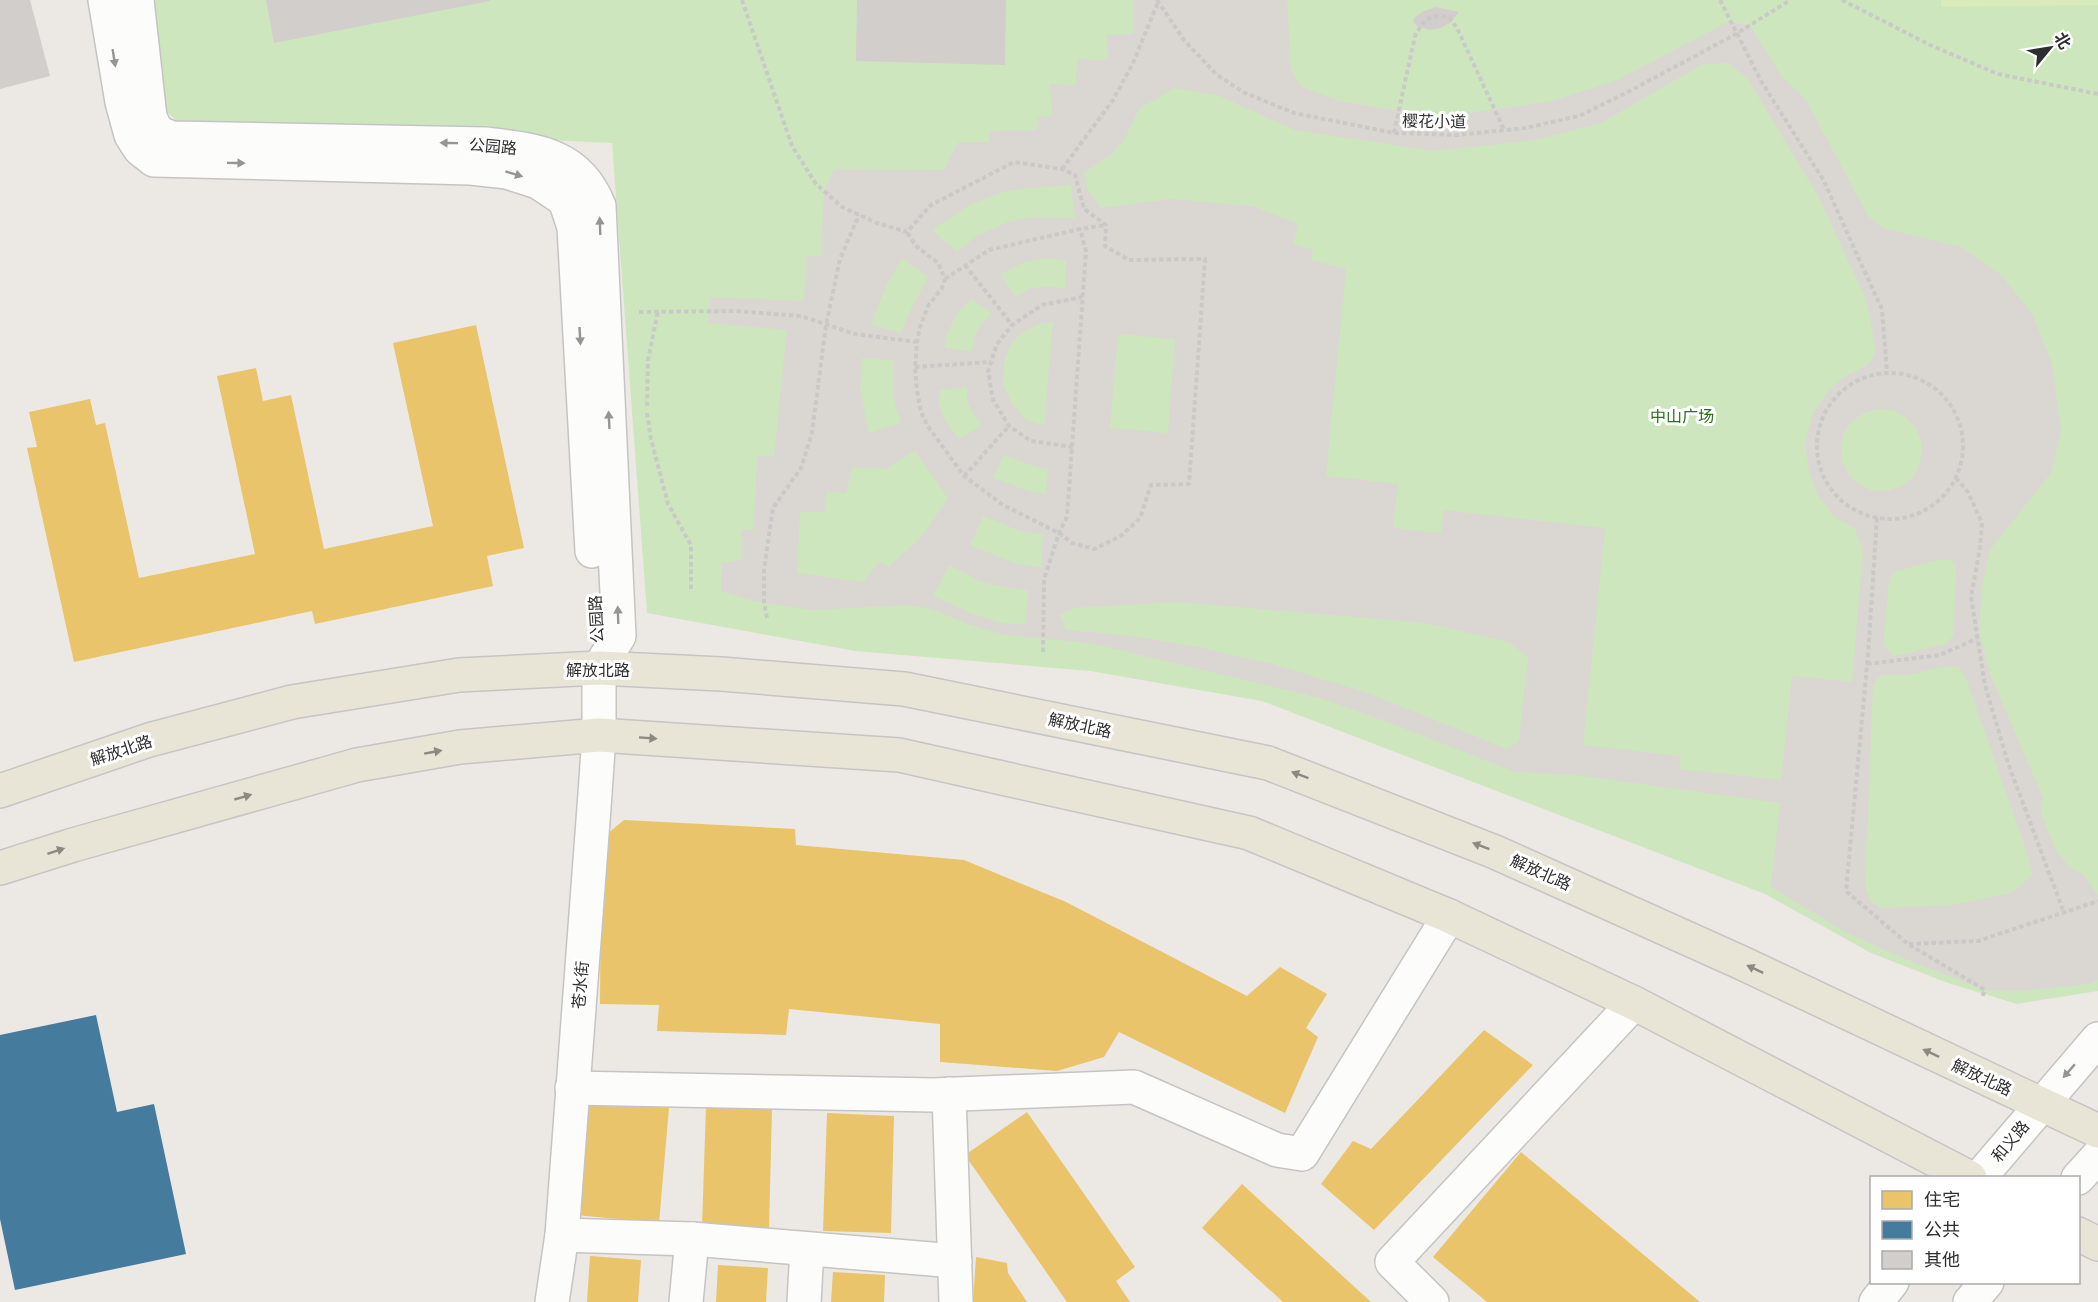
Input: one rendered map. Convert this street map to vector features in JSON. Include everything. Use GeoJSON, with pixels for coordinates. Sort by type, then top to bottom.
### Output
{"type":"FeatureCollection","features":[{"type":"Feature","properties":{"kind":"main road","name":"解放北路"},"geometry":{"type":"LineString","coordinates":[[0,790],[149,740],[292,702],[459,675],[599,668],[721,674],[904,689],[1268,763],[1495,852],[1742,963],[2098,1131]]}},
{"type":"Feature","properties":{"kind":"main road"},"geometry":{"type":"LineString","coordinates":[[0,868],[73,845],[357,765],[460,747],[599,735],[899,755],[1249,833],[1449,916],[1634,1003],[1966,1176]]}},
{"type":"Feature","properties":{"kind":"main road"},"geometry":{"type":"LineString","coordinates":[[2080,1235],[2098,1244]]}},
{"type":"Feature","properties":{"kind":"street","name":"公园路"},"geometry":{"type":"LineString","coordinates":[[105,0],[122,102],[131,135],[140,148],[154,159],[471,168],[507,172],[538,182],[565,200],[574,227],[599,668]]}},
{"type":"Feature","properties":{"kind":"street","name":"公园路"},"geometry":{"type":"LineString","coordinates":[[137,0],[150,117],[157,132],[172,138],[485,144],[522,148],[564,162],[583,176],[592,188],[599,206],[619,636],[599,668]]}},
{"type":"Feature","properties":{"kind":"street","name":"苍水街"},"geometry":{"type":"LineString","coordinates":[[552,1302],[562,1235],[599,735],[599,668]]}},
{"type":"Feature","properties":{"kind":"street"},"geometry":{"type":"LineString","coordinates":[[572,1088],[949,1094],[1134,1087],[1277,1150],[1302,1154],[1449,916]]}},
{"type":"Feature","properties":{"kind":"street"},"geometry":{"type":"LineString","coordinates":[[1432,1302],[1392,1262],[1634,1003]]}},
{"type":"Feature","properties":{"kind":"street","name":"和义路"},"geometry":{"type":"LineString","coordinates":[[1982,1176],[2040,1104],[2098,1039]]}},
{"type":"Feature","properties":{"kind":"street"},"geometry":{"type":"LineString","coordinates":[[949,1094],[956,1302]]}},
{"type":"Feature","properties":{"kind":"street"},"geometry":{"type":"LineString","coordinates":[[2080,1177],[2098,1156]]}},
{"type":"Feature","properties":{"kind":"street"},"geometry":{"type":"LineString","coordinates":[[562,1235],[692,1239],[955,1261]]}},
{"type":"Feature","properties":{"kind":"street"},"geometry":{"type":"LineString","coordinates":[[686,1302],[692,1239]]}},
{"type":"Feature","properties":{"kind":"street"},"geometry":{"type":"LineString","coordinates":[[804,1302],[807,1249]]}},
{"type":"Feature","properties":{"kind":"street"},"geometry":{"type":"LineString","coordinates":[[1876,1302],[1890,1284]]}},
{"type":"Feature","properties":{"kind":"street"},"geometry":{"type":"LineString","coordinates":[[1970,1302],[1986,1284]]}},
{"type":"Feature","properties":{"kind":"path"},"geometry":{"type":"LineString","coordinates":[[742,0],[792,146],[816,184],[842,207],[877,223],[907,232],[915,246],[938,263],[945,279]]}},
{"type":"Feature","properties":{"kind":"path"},"geometry":{"type":"LineString","coordinates":[[1720,0],[1761,81],[1824,181],[1882,309],[1887,372]]}},
{"type":"Feature","properties":{"kind":"path","name":"樱花小道"},"geometry":{"type":"LineString","coordinates":[[1157,1],[1184,40],[1216,74],[1243,92],[1294,113],[1394,133],[1458,135],[1525,128],[1579,116],[1736,34],[1791,0]]}},
{"type":"Feature","properties":{"kind":"path"},"geometry":{"type":"LineString","coordinates":[[1842,0],[1930,45],[1998,74],[2098,94]]}},
{"type":"Feature","properties":{"kind":"path"},"geometry":{"type":"LineString","coordinates":[[1062,169],[1113,100],[1133,63],[1157,1]]}},
{"type":"Feature","properties":{"kind":"path"},"geometry":{"type":"LineString","coordinates":[[1394,133],[1415,36],[1423,21],[1433,16],[1443,15],[1449,16],[1457,28],[1504,130]]}},
{"type":"Feature","properties":{"kind":"path"},"geometry":{"type":"LineString","coordinates":[[907,232],[931,205],[1014,162],[1062,169],[1075,176],[1084,209],[1107,225]]}},
{"type":"Feature","properties":{"kind":"path"},"geometry":{"type":"LineString","coordinates":[[767,618],[764,603],[764,570],[773,508],[801,468],[812,434],[826,325],[840,259],[859,215]]}},
{"type":"Feature","properties":{"kind":"path"},"geometry":{"type":"LineString","coordinates":[[1107,225],[1106,246],[1129,261],[1205,259],[1189,484],[1151,485],[1140,518],[1121,536],[1094,549],[1072,543],[1059,533],[1003,505],[964,476],[924,418],[917,390],[915,367],[917,342],[928,306],[942,288],[945,279],[989,250],[1080,228],[1107,225]]}},
{"type":"Feature","properties":{"kind":"path"},"geometry":{"type":"LineString","coordinates":[[1043,652],[1044,579],[1059,533],[1067,517],[1086,251],[1080,228]]}},
{"type":"Feature","properties":{"kind":"path"},"geometry":{"type":"LineString","coordinates":[[965,265],[1012,325]]}},
{"type":"Feature","properties":{"kind":"path"},"geometry":{"type":"LineString","coordinates":[[1073,447],[1031,441],[1009,426],[993,400],[988,371],[997,344],[1012,325],[1041,305],[1082,297]]}},
{"type":"Feature","properties":{"kind":"path"},"geometry":{"type":"LineString","coordinates":[[658,310],[648,360],[647,412],[651,440],[668,504],[691,545],[692,590]]}},
{"type":"Feature","properties":{"kind":"path"},"geometry":{"type":"LineString","coordinates":[[631,312],[735,311],[801,316],[855,334],[917,342]]}},
{"type":"Feature","properties":{"kind":"path"},"geometry":{"type":"LineString","coordinates":[[915,367],[991,362]]}},
{"type":"Feature","properties":{"kind":"path"},"geometry":{"type":"LineString","coordinates":[[1887,372],[1910,375],[1930,384],[1947,400],[1958,417],[1963,437],[1962,458],[1956,478],[1945,495],[1929,509],[1910,517],[1889,520],[1851,509],[1836,497],[1824,481],[1818,462],[1816,442],[1820,423],[1830,403],[1845,387],[1865,376],[1887,372]]}},
{"type":"Feature","properties":{"kind":"path"},"geometry":{"type":"LineString","coordinates":[[964,476],[1009,426]]}},
{"type":"Feature","properties":{"kind":"path"},"geometry":{"type":"LineString","coordinates":[[1956,478],[1968,492],[1982,523],[1971,597],[1984,685],[2008,763],[2064,913]]}},
{"type":"Feature","properties":{"kind":"path"},"geometry":{"type":"LineString","coordinates":[[1877,518],[1846,891],[1908,944],[1985,990],[1982,997]]}},
{"type":"Feature","properties":{"kind":"path"},"geometry":{"type":"LineString","coordinates":[[1866,664],[1940,656],[1976,639]]}},
{"type":"Feature","properties":{"kind":"path"},"geometry":{"type":"LineString","coordinates":[[1908,944],[1978,941],[2098,901]]}},
{"type":"Feature","properties":{"kind":"green space","name":"中山广场"},"geometry":{"type":"Polygon","coordinates":[[[152,0],[2098,0],[2098,991],[2017,1004],[1948,983],[1871,953],[1765,894],[1262,701],[1090,671],[855,651],[647,613],[612,143],[178,122],[163,108],[152,0]]]}},
{"type":"Feature","properties":{"kind":"green space"},"geometry":{"type":"Polygon","coordinates":[[[1941,0],[2098,0],[2098,5],[1941,7],[1941,0]]]}},
{"type":"Feature","properties":{"kind":"shaded area"},"geometry":{"type":"Polygon","coordinates":[[[1134,0],[1287,0],[1291,70],[1301,87],[1340,101],[1439,117],[1548,102],[1613,82],[1730,21],[1750,26],[1782,77],[1806,100],[1868,216],[1883,228],[1961,247],[2001,275],[2033,315],[2052,364],[2061,430],[2051,473],[1990,550],[1982,586],[1979,631],[1990,674],[2043,798],[2041,814],[2056,850],[2070,868],[2083,874],[2098,895],[2098,980],[2090,984],[2018,991],[1985,990],[1905,959],[1847,933],[1771,887],[1780,803],[1575,775],[1515,772],[1320,698],[1090,643],[1004,635],[931,609],[908,605],[813,610],[757,602],[721,591],[722,563],[742,560],[741,530],[754,530],[757,456],[774,456],[787,330],[708,323],[710,297],[804,301],[806,256],[821,256],[824,191],[834,169],[944,170],[958,142],[989,142],[990,131],[1038,130],[1037,117],[1053,116],[1050,84],[1076,85],[1077,59],[1108,60],[1107,35],[1134,34],[1134,0]],[[1728,63],[1701,65],[1601,123],[1536,140],[1434,151],[1295,130],[1217,95],[1174,88],[1139,109],[1125,138],[1111,155],[1084,173],[1087,189],[1101,208],[1170,199],[1252,206],[1298,224],[1293,244],[1313,250],[1311,260],[1346,269],[1326,476],[1398,484],[1393,528],[1441,533],[1444,510],[1605,528],[1583,745],[1681,756],[1680,769],[1781,780],[1792,676],[1852,682],[1863,550],[1855,529],[1835,517],[1818,496],[1809,471],[1805,440],[1814,411],[1829,390],[1841,379],[1869,364],[1876,350],[1866,299],[1818,196],[1747,78],[1728,63]],[[1071,185],[1011,190],[969,205],[932,230],[957,252],[975,237],[1010,221],[1032,217],[1075,218],[1071,185]],[[902,258],[887,284],[872,325],[901,333],[928,277],[902,258]],[[1046,258],[1024,262],[1001,274],[1015,297],[1030,288],[1065,289],[1066,260],[1046,258]],[[971,299],[957,314],[947,333],[945,348],[972,351],[974,338],[980,325],[992,314],[971,299]],[[1053,323],[1039,324],[1023,332],[1011,344],[1004,362],[1003,384],[1011,402],[1025,419],[1044,426],[1053,323]],[[1118,334],[1110,428],[1168,433],[1175,339],[1118,334]],[[862,358],[860,389],[869,433],[901,423],[895,405],[893,388],[894,360],[862,358]],[[967,387],[939,390],[939,406],[946,422],[959,439],[982,425],[967,401],[967,387]],[[1878,409],[1864,413],[1852,421],[1844,433],[1841,447],[1842,461],[1848,474],[1858,484],[1871,490],[1885,491],[1900,487],[1911,479],[1918,467],[1922,454],[1921,440],[1915,427],[1906,417],[1893,410],[1878,409]],[[915,451],[885,469],[852,467],[846,493],[827,492],[824,512],[800,512],[797,573],[863,582],[879,562],[889,567],[924,534],[948,498],[915,451]],[[1004,455],[993,478],[1032,492],[1046,494],[1048,469],[1004,455]],[[983,516],[970,545],[1014,563],[1041,568],[1043,534],[1023,532],[983,516]],[[1940,559],[1894,572],[1889,580],[1883,645],[1894,656],[1946,644],[1954,634],[1956,565],[1951,560],[1940,559]],[[949,565],[933,596],[975,615],[1001,623],[1026,624],[1028,590],[1007,588],[979,581],[949,565]],[[1176,602],[1073,608],[1060,615],[1066,630],[1124,635],[1188,645],[1272,664],[1365,692],[1507,749],[1519,741],[1528,657],[1508,642],[1426,623],[1176,602]],[[1942,667],[1908,675],[1881,675],[1873,684],[1865,887],[1871,901],[1880,908],[1952,905],[2006,894],[2017,889],[2032,875],[2027,853],[1966,678],[1958,667],[1942,667]]]}},
{"type":"Feature","properties":{"kind":"building: 住宅"},"geometry":{"type":"Polygon","coordinates":[[[476,325],[524,548],[487,556],[493,586],[315,624],[312,611],[74,662],[27,448],[37,447],[29,412],[90,399],[96,425],[105,423],[139,578],[255,554],[217,376],[256,368],[263,401],[291,395],[324,549],[433,526],[393,343],[476,325]]]}},
{"type":"Feature","properties":{"kind":"building: 住宅"},"geometry":{"type":"Polygon","coordinates":[[[624,820],[795,829],[796,845],[964,860],[1066,902],[1247,996],[1280,967],[1327,994],[1306,1028],[1318,1037],[1285,1113],[1119,1032],[1104,1057],[1057,1071],[940,1062],[940,1024],[789,1009],[786,1035],[657,1031],[659,1005],[600,1004],[601,839],[624,820]]]}},
{"type":"Feature","properties":{"kind":"building: 住宅"},"geometry":{"type":"Polygon","coordinates":[[[1484,1030],[1533,1065],[1374,1230],[1321,1184],[1353,1141],[1371,1149],[1484,1030]]]}},
{"type":"Feature","properties":{"kind":"building: 住宅"},"geometry":{"type":"Polygon","coordinates":[[[587,1101],[669,1108],[659,1223],[576,1215],[587,1101]]]}},
{"type":"Feature","properties":{"kind":"building: 住宅"},"geometry":{"type":"Polygon","coordinates":[[[706,1106],[772,1109],[769,1229],[702,1227],[706,1106]]]}},
{"type":"Feature","properties":{"kind":"building: 住宅"},"geometry":{"type":"Polygon","coordinates":[[[1027,1112],[1135,1267],[1116,1281],[1130,1302],[1067,1302],[965,1155],[1027,1112]]]}},
{"type":"Feature","properties":{"kind":"building: 住宅"},"geometry":{"type":"Polygon","coordinates":[[[827,1113],[894,1116],[891,1233],[823,1231],[827,1113]]]}},
{"type":"Feature","properties":{"kind":"building: 住宅"},"geometry":{"type":"Polygon","coordinates":[[[1521,1152],[1700,1302],[1487,1302],[1433,1257],[1521,1152]]]}},
{"type":"Feature","properties":{"kind":"building: 住宅"},"geometry":{"type":"Polygon","coordinates":[[[1242,1184],[1371,1302],[1283,1302],[1202,1228],[1242,1184]]]}},
{"type":"Feature","properties":{"kind":"building: 住宅"},"geometry":{"type":"Polygon","coordinates":[[[590,1256],[641,1260],[638,1302],[587,1302],[590,1256]]]}},
{"type":"Feature","properties":{"kind":"building: 住宅"},"geometry":{"type":"Polygon","coordinates":[[[976,1257],[1007,1263],[1008,1273],[1027,1302],[973,1302],[976,1257]]]}},
{"type":"Feature","properties":{"kind":"building: 住宅"},"geometry":{"type":"Polygon","coordinates":[[[718,1265],[768,1268],[766,1302],[716,1302],[718,1265]]]}},
{"type":"Feature","properties":{"kind":"building: 住宅"},"geometry":{"type":"Polygon","coordinates":[[[833,1272],[885,1275],[884,1302],[831,1302],[833,1272]]]}},
{"type":"Feature","properties":{"kind":"building: 公共"},"geometry":{"type":"Polygon","coordinates":[[[96,1015],[117,1112],[154,1104],[186,1254],[15,1290],[0,1219],[0,1035],[96,1015]]]}},
{"type":"Feature","properties":{"kind":"building: 其他"},"geometry":{"type":"Polygon","coordinates":[[[0,0],[30,0],[50,76],[0,89],[0,0]]]}},
{"type":"Feature","properties":{"kind":"building: 其他"},"geometry":{"type":"Polygon","coordinates":[[[266,0],[490,0],[490,1],[274,43],[266,0]]]}},
{"type":"Feature","properties":{"kind":"building: 其他"},"geometry":{"type":"Polygon","coordinates":[[[857,0],[1006,0],[1005,65],[856,61],[857,0]]]}},
{"type":"Feature","properties":{"kind":"building: 其他"},"geometry":{"type":"Polygon","coordinates":[[[1436,7],[1459,12],[1451,22],[1441,28],[1429,30],[1413,22],[1414,18],[1424,11],[1436,7]]]}}]}
